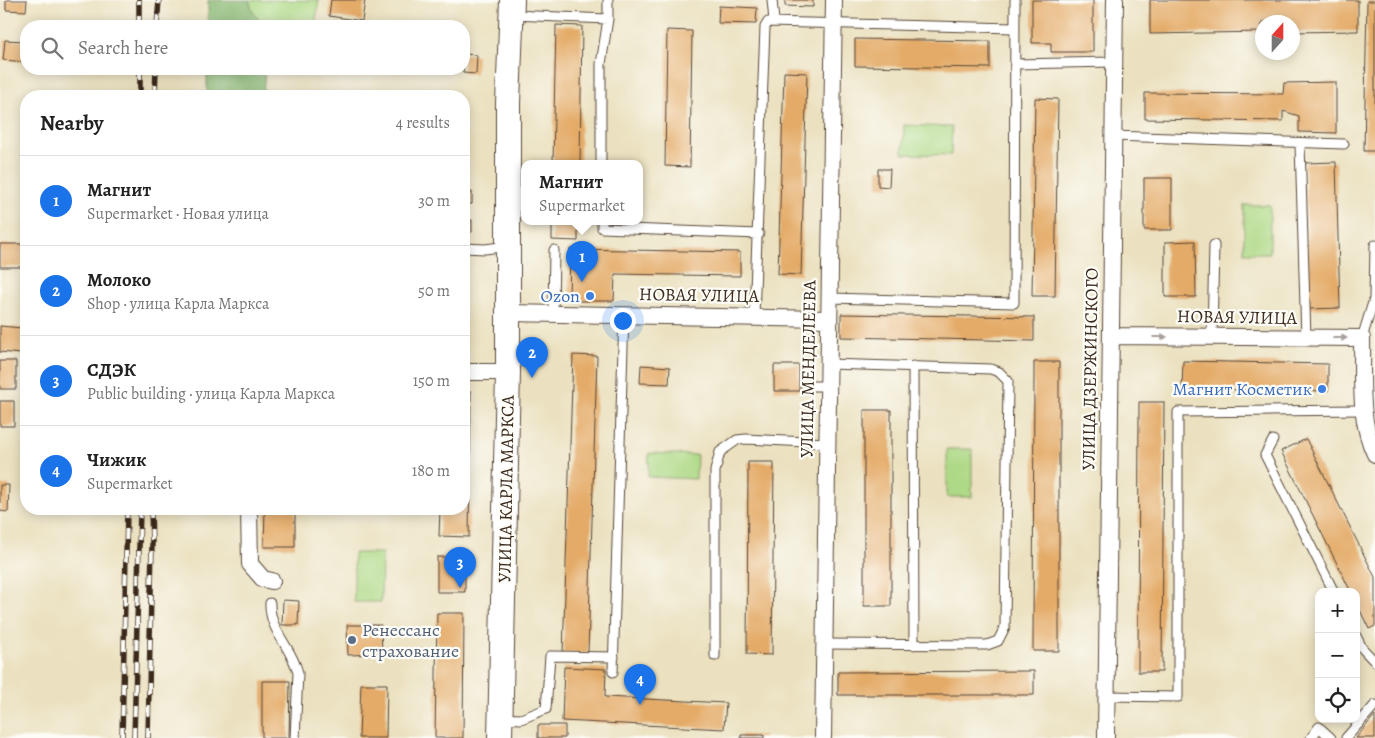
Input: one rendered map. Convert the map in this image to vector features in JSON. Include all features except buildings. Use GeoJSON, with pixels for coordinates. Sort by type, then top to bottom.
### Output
{"type":"FeatureCollection","features":[{"type":"Feature","properties":{"kind":"street","name":"УЛИЦА МЕНДЕЛЕЕВА"},"geometry":{"type":"LineString","coordinates":[[823,738],[834,0]]}},
{"type":"Feature","properties":{"kind":"street","name":"УЛИЦА ДЗЕРЖИНСКОГО"},"geometry":{"type":"LineString","coordinates":[[1106,738],[1115,0]]}},
{"type":"Feature","properties":{"kind":"street","name":"УЛИЦА КАРЛА МАРКСА"},"geometry":{"type":"LineString","coordinates":[[500,728],[508,372],[508,103],[512,8]]}},
{"type":"Feature","properties":{"kind":"street","name":"НОВАЯ УЛИЦА"},"geometry":{"type":"LineString","coordinates":[[508,313],[828,318]]}},
{"type":"Feature","properties":{"kind":"street","name":"НОВАЯ УЛИЦА"},"geometry":{"type":"LineString","coordinates":[[1111,336],[1362,338]]}},
{"type":"Feature","properties":{"kind":"street"},"geometry":{"type":"LineString","coordinates":[[1362,338],[1363,410],[1368,440],[1375,454]]}},
{"type":"Feature","properties":{"kind":"street"},"geometry":{"type":"LineString","coordinates":[[470,372],[508,372]]}},
{"type":"Feature","properties":{"kind":"street"},"geometry":{"type":"LineString","coordinates":[[249,515],[250,564],[263,579],[272,581]]}},
{"type":"Feature","properties":{"kind":"lane"},"geometry":{"type":"LineString","coordinates":[[601,160],[601,64],[608,19],[608,0]]}},
{"type":"Feature","properties":{"kind":"lane"},"geometry":{"type":"LineString","coordinates":[[768,0],[778,0]]}},
{"type":"Feature","properties":{"kind":"lane"},"geometry":{"type":"LineString","coordinates":[[772,0],[774,21]]}},
{"type":"Feature","properties":{"kind":"lane"},"geometry":{"type":"LineString","coordinates":[[829,298],[1014,303],[1015,0]]}},
{"type":"Feature","properties":{"kind":"lane"},"geometry":{"type":"LineString","coordinates":[[512,8],[608,19]]}},
{"type":"Feature","properties":{"kind":"lane"},"geometry":{"type":"LineString","coordinates":[[754,317],[759,234],[765,27],[768,22],[1015,28]]}},
{"type":"Feature","properties":{"kind":"lane"},"geometry":{"type":"LineString","coordinates":[[1015,64],[1113,62]]}},
{"type":"Feature","properties":{"kind":"lane"},"geometry":{"type":"LineString","coordinates":[[1113,136],[1300,144],[1344,144]]}},
{"type":"Feature","properties":{"kind":"lane"},"geometry":{"type":"LineString","coordinates":[[1300,144],[1306,338]]}},
{"type":"Feature","properties":{"kind":"lane"},"geometry":{"type":"LineString","coordinates":[[602,225],[602,228],[759,234]]}},
{"type":"Feature","properties":{"kind":"lane"},"geometry":{"type":"LineString","coordinates":[[1212,337],[1214,245]]}},
{"type":"Feature","properties":{"kind":"lane"},"geometry":{"type":"LineString","coordinates":[[1362,338],[1374,300],[1375,245]]}},
{"type":"Feature","properties":{"kind":"lane"},"geometry":{"type":"LineString","coordinates":[[470,248],[485,249],[508,246]]}},
{"type":"Feature","properties":{"kind":"lane"},"geometry":{"type":"LineString","coordinates":[[553,313],[554,250]]}},
{"type":"Feature","properties":{"kind":"lane"},"geometry":{"type":"LineString","coordinates":[[614,672],[624,314]]}},
{"type":"Feature","properties":{"kind":"lane"},"geometry":{"type":"LineString","coordinates":[[823,644],[987,645],[993,644],[1002,637],[1005,627],[1008,382],[999,372],[992,370],[828,364]]}},
{"type":"Feature","properties":{"kind":"lane"},"geometry":{"type":"LineString","coordinates":[[913,366],[914,645]]}},
{"type":"Feature","properties":{"kind":"lane"},"geometry":{"type":"LineString","coordinates":[[806,386],[828,386]]}},
{"type":"Feature","properties":{"kind":"lane"},"geometry":{"type":"LineString","coordinates":[[1106,696],[1178,697],[1178,412],[1363,410]]}},
{"type":"Feature","properties":{"kind":"lane"},"geometry":{"type":"LineString","coordinates":[[715,656],[715,471],[720,452],[737,440],[827,443]]}},
{"type":"Feature","properties":{"kind":"lane"},"geometry":{"type":"LineString","coordinates":[[1273,440],[1265,455],[1332,588]]}},
{"type":"Feature","properties":{"kind":"lane"},"geometry":{"type":"LineString","coordinates":[[270,603],[273,626],[296,664],[298,673],[295,738]]}},
{"type":"Feature","properties":{"kind":"lane"},"geometry":{"type":"LineString","coordinates":[[1360,644],[1375,662]]}},
{"type":"Feature","properties":{"kind":"lane"},"geometry":{"type":"LineString","coordinates":[[500,728],[546,709],[550,656],[614,657]]}},
{"type":"Feature","properties":{"kind":"lane"},"geometry":{"type":"LineString","coordinates":[[1346,738],[1375,705]]}},
{"type":"Feature","properties":{"kind":"lane"},"geometry":{"type":"LineString","coordinates":[[1310,738],[1319,727],[1331,738]]}},
{"type":"Feature","properties":{"kind":"green space"},"geometry":{"type":"Polygon","coordinates":[[[208,0],[249,0],[253,12],[259,20],[208,20],[208,0]]]}},
{"type":"Feature","properties":{"kind":"green space"},"geometry":{"type":"Polygon","coordinates":[[[249,0],[319,0],[316,20],[259,20],[253,12],[249,0]]]}},
{"type":"Feature","properties":{"kind":"green space"},"geometry":{"type":"Polygon","coordinates":[[[207,75],[265,75],[263,90],[207,90],[207,75]]]}},
{"type":"Feature","properties":{"kind":"green space"},"geometry":{"type":"Polygon","coordinates":[[[904,125],[952,127],[951,155],[903,154],[904,125]]]}},
{"type":"Feature","properties":{"kind":"green space"},"geometry":{"type":"Polygon","coordinates":[[[1244,205],[1270,205],[1270,253],[1244,253],[1244,205]]]}},
{"type":"Feature","properties":{"kind":"green space"},"geometry":{"type":"Polygon","coordinates":[[[947,449],[972,449],[972,497],[947,497],[947,449]]]}},
{"type":"Feature","properties":{"kind":"green space"},"geometry":{"type":"Polygon","coordinates":[[[649,453],[697,455],[696,479],[648,477],[649,453]]]}},
{"type":"Feature","properties":{"kind":"green space"},"geometry":{"type":"Polygon","coordinates":[[[354,553],[382,553],[381,602],[354,602],[354,553]]]}},
{"type":"Feature","properties":{"kind":"railway"},"geometry":{"type":"LineString","coordinates":[[139,0],[139,20]]}},
{"type":"Feature","properties":{"kind":"railway"},"geometry":{"type":"LineString","coordinates":[[157,20],[159,0]]}},
{"type":"Feature","properties":{"kind":"railway"},"geometry":{"type":"LineString","coordinates":[[140,75],[140,90]]}},
{"type":"Feature","properties":{"kind":"railway"},"geometry":{"type":"LineString","coordinates":[[155,90],[156,75]]}},
{"type":"Feature","properties":{"kind":"railway"},"geometry":{"type":"LineString","coordinates":[[122,738],[127,515]]}},
{"type":"Feature","properties":{"kind":"railway"},"geometry":{"type":"LineString","coordinates":[[134,738],[140,515]]}},
{"type":"Feature","properties":{"kind":"railway"},"geometry":{"type":"LineString","coordinates":[[148,738],[151,515]]}},
{"type":"Feature","properties":{"kind":"place","name":"Магнит"},"geometry":{"type":"Point","coordinates":[582,282]}},
{"type":"Feature","properties":{"kind":"place","name":"Ozon"},"geometry":{"type":"Point","coordinates":[590,296]}},
{"type":"Feature","properties":{"kind":"place","name":"Молоко"},"geometry":{"type":"Point","coordinates":[532,378]}},
{"type":"Feature","properties":{"kind":"place","name":"Магнит Косметик"},"geometry":{"type":"Point","coordinates":[1322,389]}},
{"type":"Feature","properties":{"kind":"place","name":"СДЭК"},"geometry":{"type":"Point","coordinates":[460,588]}},
{"type":"Feature","properties":{"kind":"place","name":"Ренессанс страхование"},"geometry":{"type":"Point","coordinates":[352,640]}},
{"type":"Feature","properties":{"kind":"place","name":"Чижик"},"geometry":{"type":"Point","coordinates":[640,705]}}]}
